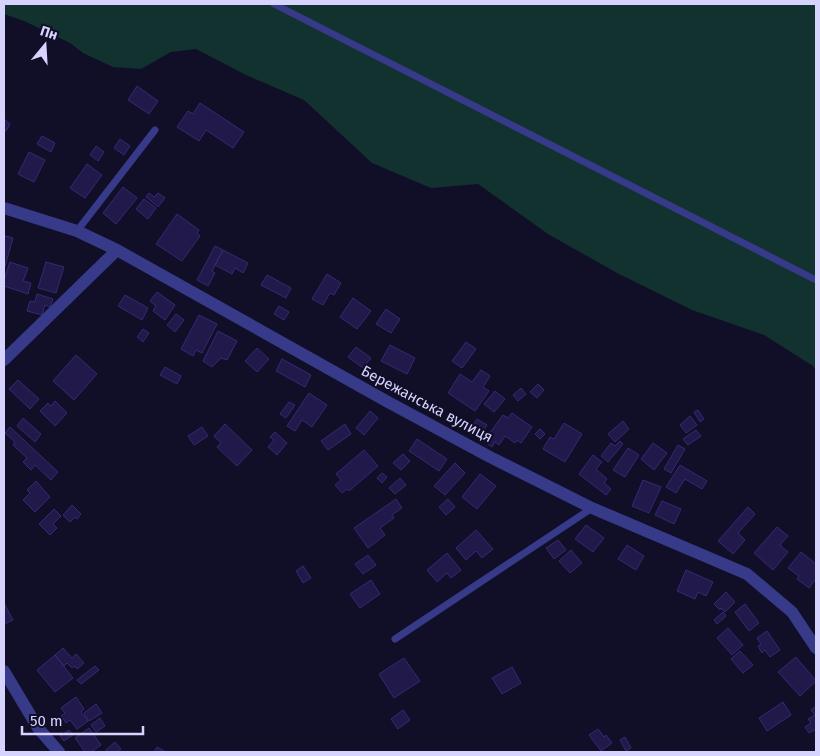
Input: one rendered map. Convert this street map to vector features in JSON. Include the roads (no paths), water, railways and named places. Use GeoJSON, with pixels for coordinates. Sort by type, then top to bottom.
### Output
{"type":"FeatureCollection","features":[{"type":"Feature","properties":{"kind":"street","name":"Бережанська вулиця"},"geometry":{"type":"LineString","coordinates":[[4,208],[77,231],[117,250],[490,457],[592,508],[747,574],[792,612],[816,648]]}},
{"type":"Feature","properties":{"kind":"street"},"geometry":{"type":"LineString","coordinates":[[4,360],[117,250]]}},
{"type":"Feature","properties":{"kind":"street"},"geometry":{"type":"LineString","coordinates":[[4,671],[38,728],[59,752]]}},
{"type":"Feature","properties":{"kind":"lane"},"geometry":{"type":"LineString","coordinates":[[274,4],[816,280]]}},
{"type":"Feature","properties":{"kind":"lane"},"geometry":{"type":"LineString","coordinates":[[77,231],[155,130]]}},
{"type":"Feature","properties":{"kind":"lane"},"geometry":{"type":"LineString","coordinates":[[395,639],[592,508]]}}]}
